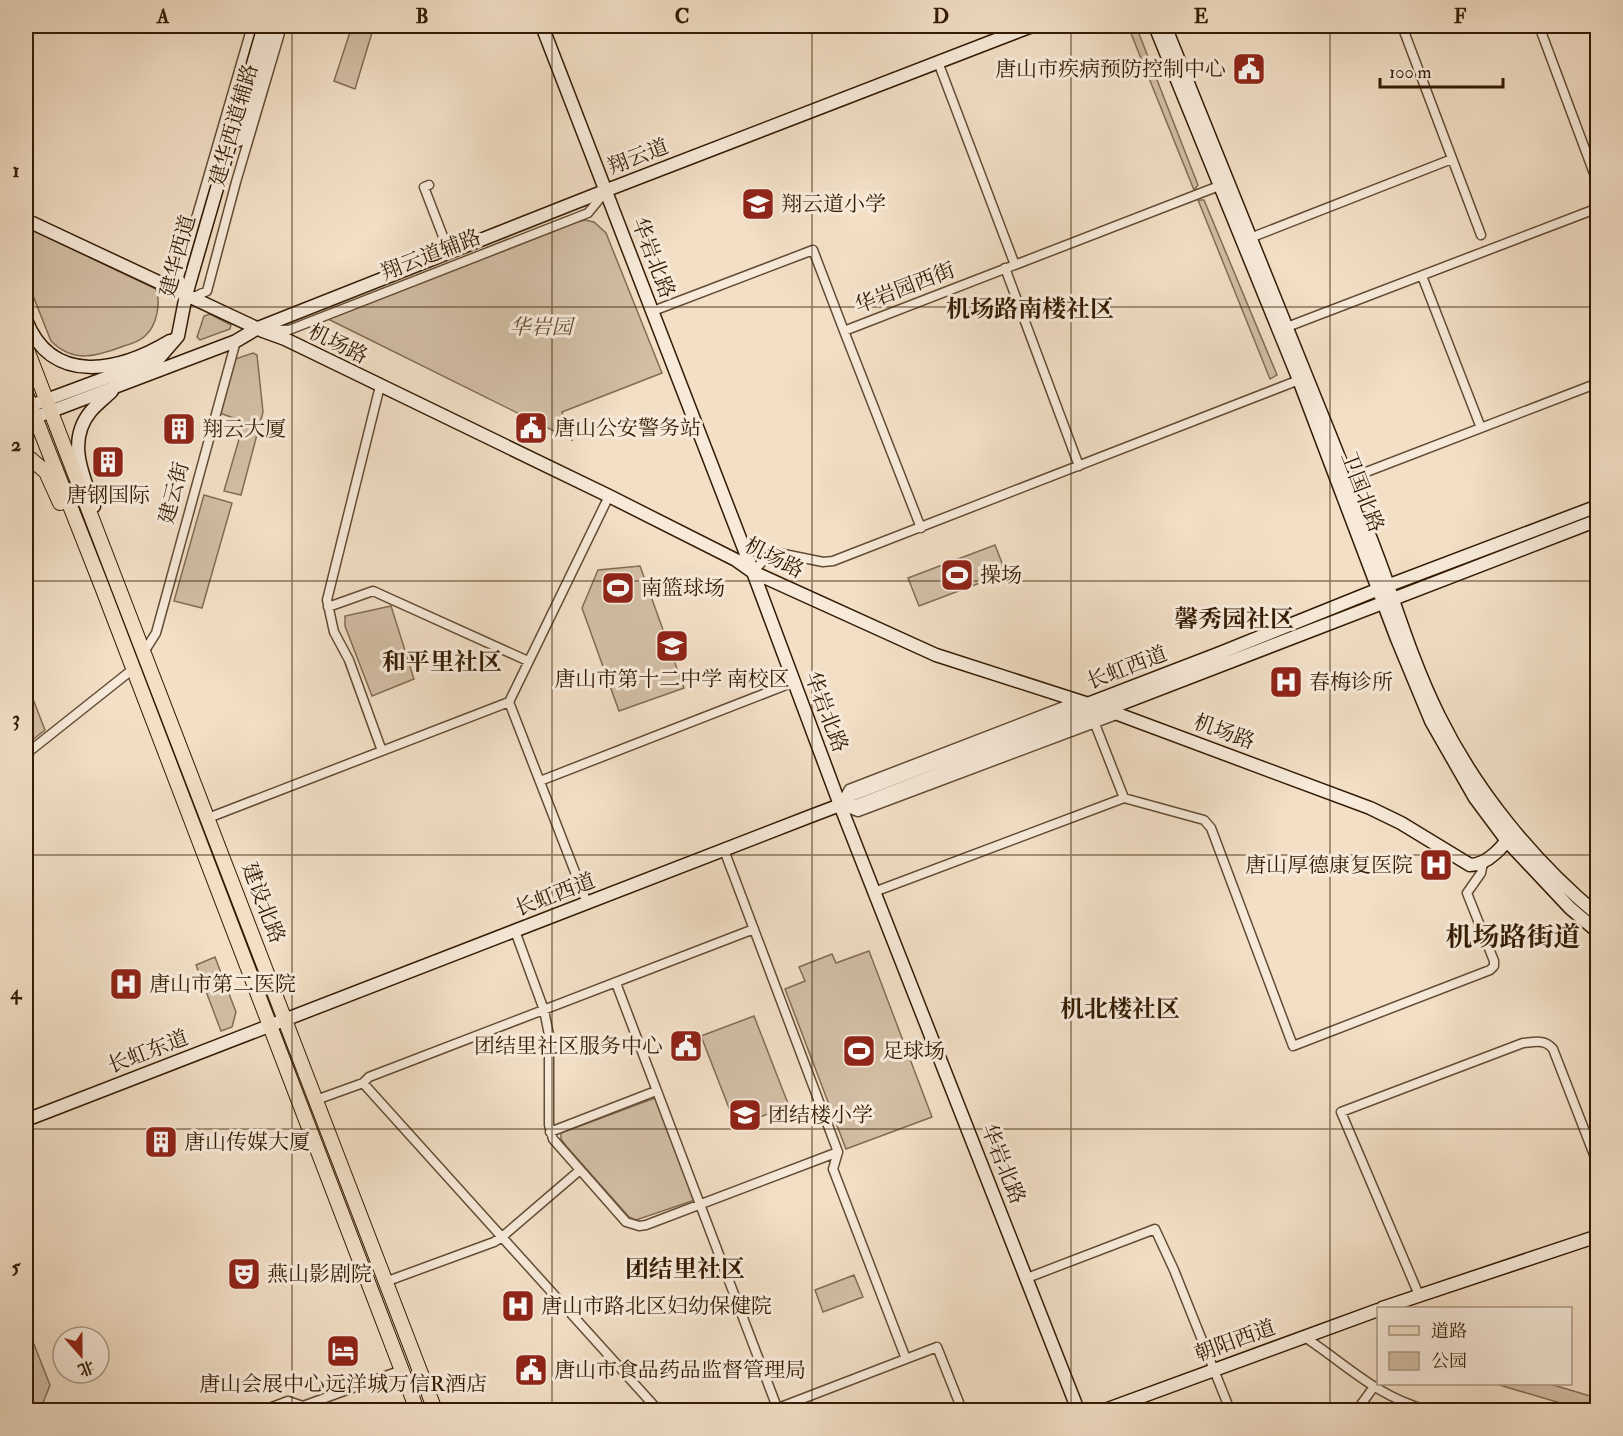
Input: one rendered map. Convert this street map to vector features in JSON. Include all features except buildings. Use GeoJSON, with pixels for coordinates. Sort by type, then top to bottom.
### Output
{"type":"FeatureCollection","features":[{"type":"Feature","properties":{"kind":"main road","name":"建设北路"},"geometry":{"type":"LineString","coordinates":[[26,347],[435,1410]]}},
{"type":"Feature","properties":{"kind":"main road","name":"建设北路"},"geometry":{"type":"LineString","coordinates":[[28,409],[102,586],[417,1410]]}},
{"type":"Feature","properties":{"kind":"main road"},"geometry":{"type":"LineString","coordinates":[[26,455],[46,472],[76,541],[102,586]]}},
{"type":"Feature","properties":{"kind":"street","name":"建华西道辅路"},"geometry":{"type":"LineString","coordinates":[[252,26],[179,277],[190,296],[207,291],[282,26]]}},
{"type":"Feature","properties":{"kind":"street","name":"建华西道"},"geometry":{"type":"LineString","coordinates":[[190,296],[264,26]]}},
{"type":"Feature","properties":{"kind":"street","name":"建华西道"},"geometry":{"type":"LineString","coordinates":[[49,406],[159,358],[178,336],[184,310],[273,26]]}},
{"type":"Feature","properties":{"kind":"street","name":"华岩北路"},"geometry":{"type":"LineString","coordinates":[[542,26],[607,190],[840,805],[1078,1410]]}},
{"type":"Feature","properties":{"kind":"street","name":"翔云道"},"geometry":{"type":"LineString","coordinates":[[258,328],[1032,26]]}},
{"type":"Feature","properties":{"kind":"street","name":"卫国北路"},"geometry":{"type":"LineString","coordinates":[[1155,26],[1384,587]]}},
{"type":"Feature","properties":{"kind":"street","name":"卫国北路"},"geometry":{"type":"LineString","coordinates":[[1165,26],[1348,479],[1389,601],[1440,718],[1510,836],[1570,908],[1598,932]]}},
{"type":"Feature","properties":{"kind":"street"},"geometry":{"type":"LineString","coordinates":[[1402,26],[1481,235]]}},
{"type":"Feature","properties":{"kind":"street"},"geometry":{"type":"LineString","coordinates":[[1539,26],[1598,184]]}},
{"type":"Feature","properties":{"kind":"street"},"geometry":{"type":"LineString","coordinates":[[938,62],[1015,265]]}},
{"type":"Feature","properties":{"kind":"street"},"geometry":{"type":"LineString","coordinates":[[1250,238],[1452,159]]}},
{"type":"Feature","properties":{"kind":"street"},"geometry":{"type":"LineString","coordinates":[[429,185],[423,187],[449,252]]}},
{"type":"Feature","properties":{"kind":"street","name":"华岩园西街"},"geometry":{"type":"LineString","coordinates":[[653,311],[813,250],[844,331],[1219,186]]}},
{"type":"Feature","properties":{"kind":"street","name":"翔云道辅路"},"geometry":{"type":"LineString","coordinates":[[258,328],[289,330],[588,213],[607,190]]}},
{"type":"Feature","properties":{"kind":"street"},"geometry":{"type":"LineString","coordinates":[[1287,327],[1598,208]]}},
{"type":"Feature","properties":{"kind":"street","name":"机场路"},"geometry":{"type":"LineString","coordinates":[[26,220],[285,339],[609,496],[736,560],[753,572],[936,655],[1113,712],[1370,808],[1401,823],[1470,865],[1483,863]]}},
{"type":"Feature","properties":{"kind":"street"},"geometry":{"type":"LineString","coordinates":[[1005,268],[1079,466]]}},
{"type":"Feature","properties":{"kind":"street"},"geometry":{"type":"LineString","coordinates":[[1422,276],[1481,428]]}},
{"type":"Feature","properties":{"kind":"street"},"geometry":{"type":"LineString","coordinates":[[184,310],[199,304],[214,306]]}},
{"type":"Feature","properties":{"kind":"street"},"geometry":{"type":"LineString","coordinates":[[26,320],[31,333],[48,354],[63,363],[79,368],[116,365],[154,351],[178,336]]}},
{"type":"Feature","properties":{"kind":"street"},"geometry":{"type":"LineString","coordinates":[[236,341],[240,320]]}},
{"type":"Feature","properties":{"kind":"street","name":"建华西道"},"geometry":{"type":"LineString","coordinates":[[28,409],[49,406],[117,386],[236,341],[258,328]]}},
{"type":"Feature","properties":{"kind":"street"},"geometry":{"type":"LineString","coordinates":[[844,331],[921,528]]}},
{"type":"Feature","properties":{"kind":"street","name":"建云街"},"geometry":{"type":"LineString","coordinates":[[144,652],[156,633],[236,341]]}},
{"type":"Feature","properties":{"kind":"street"},"geometry":{"type":"LineString","coordinates":[[753,572],[774,552],[823,562],[833,561],[1299,380]]}},
{"type":"Feature","properties":{"kind":"street"},"geometry":{"type":"LineString","coordinates":[[1348,479],[1598,383]]}},
{"type":"Feature","properties":{"kind":"street"},"geometry":{"type":"LineString","coordinates":[[113,572],[99,519],[78,462],[77,445],[83,423],[91,411],[117,386]]}},
{"type":"Feature","properties":{"kind":"street"},"geometry":{"type":"LineString","coordinates":[[381,386],[327,600],[334,632],[349,660],[382,751]]}},
{"type":"Feature","properties":{"kind":"street"},"geometry":{"type":"LineString","coordinates":[[208,818],[509,702],[609,496]]}},
{"type":"Feature","properties":{"kind":"street","name":"长虹西道"},"geometry":{"type":"LineString","coordinates":[[285,1021],[840,805],[851,795],[1082,703],[1598,506]]}},
{"type":"Feature","properties":{"kind":"street","name":"长虹西道"},"geometry":{"type":"LineString","coordinates":[[840,805],[856,807],[1113,712],[1598,520]]}},
{"type":"Feature","properties":{"kind":"street"},"geometry":{"type":"LineString","coordinates":[[328,608],[373,591],[528,661]]}},
{"type":"Feature","properties":{"kind":"street"},"geometry":{"type":"LineString","coordinates":[[26,754],[133,669]]}},
{"type":"Feature","properties":{"kind":"street"},"geometry":{"type":"LineString","coordinates":[[540,781],[794,682]]}},
{"type":"Feature","properties":{"kind":"street"},"geometry":{"type":"LineString","coordinates":[[509,702],[587,903]]}},
{"type":"Feature","properties":{"kind":"street"},"geometry":{"type":"LineString","coordinates":[[840,805],[858,812],[1095,724],[1113,712]]}},
{"type":"Feature","properties":{"kind":"street"},"geometry":{"type":"LineString","coordinates":[[1095,724],[1124,798]]}},
{"type":"Feature","properties":{"kind":"street"},"geometry":{"type":"LineString","coordinates":[[874,892],[1124,798],[1204,820],[1211,828],[1293,1046],[1480,974],[1494,966],[1467,893],[1481,873],[1483,863],[1510,836]]}},
{"type":"Feature","properties":{"kind":"street","name":"卫国北路"},"geometry":{"type":"LineString","coordinates":[[1510,836],[1598,915]]}},
{"type":"Feature","properties":{"kind":"street"},"geometry":{"type":"LineString","coordinates":[[724,850],[838,1152],[833,1169],[906,1359]]}},
{"type":"Feature","properties":{"kind":"street"},"geometry":{"type":"LineString","coordinates":[[316,1100],[363,1083],[369,1077],[754,929]]}},
{"type":"Feature","properties":{"kind":"street"},"geometry":{"type":"LineString","coordinates":[[514,931],[544,1010],[549,1035],[550,1132],[553,1139],[626,1222],[633,1225],[646,1225],[838,1152]]}},
{"type":"Feature","properties":{"kind":"street"},"geometry":{"type":"LineString","coordinates":[[615,983],[776,1410],[937,1347],[962,1410]]}},
{"type":"Feature","properties":{"kind":"street","name":"长虹东道"},"geometry":{"type":"LineString","coordinates":[[26,1120],[285,1021]]}},
{"type":"Feature","properties":{"kind":"street"},"geometry":{"type":"LineString","coordinates":[[1419,1295],[1341,1112],[1523,1043],[1548,1043],[1553,1049],[1598,1165]]}},
{"type":"Feature","properties":{"kind":"street"},"geometry":{"type":"LineString","coordinates":[[363,1083],[658,1410]]}},
{"type":"Feature","properties":{"kind":"street"},"geometry":{"type":"LineString","coordinates":[[550,1132],[656,1091]]}},
{"type":"Feature","properties":{"kind":"street"},"geometry":{"type":"LineString","coordinates":[[386,1282],[494,1242],[580,1170]]}},
{"type":"Feature","properties":{"kind":"street"},"geometry":{"type":"LineString","coordinates":[[1027,1278],[1155,1229],[1174,1270],[1230,1410]]}},
{"type":"Feature","properties":{"kind":"street","name":"朝阳西道"},"geometry":{"type":"LineString","coordinates":[[1386,1307],[1598,1236]]}},
{"type":"Feature","properties":{"kind":"street"},"geometry":{"type":"LineString","coordinates":[[1401,1307],[1598,1242]]}},
{"type":"Feature","properties":{"kind":"street","name":"朝阳西道"},"geometry":{"type":"LineString","coordinates":[[1119,1410],[1377,1310]]}},
{"type":"Feature","properties":{"kind":"street","name":"朝阳西道"},"geometry":{"type":"LineString","coordinates":[[1215,1372],[1377,1315]]}},
{"type":"Feature","properties":{"kind":"street"},"geometry":{"type":"LineString","coordinates":[[1309,1340],[1373,1388],[1401,1403],[1427,1410]]}},
{"type":"Feature","properties":{"kind":"street"},"geometry":{"type":"LineString","coordinates":[[264,1410],[288,1401],[303,1406],[402,1370]]}},
{"type":"Feature","properties":{"kind":"street"},"geometry":{"type":"LineString","coordinates":[[1357,1410],[1373,1388]]}},
{"type":"Feature","properties":{"kind":"street","name":"朝阳西道"},"geometry":{"type":"LineString","coordinates":[[1105,1410],[1149,1397]]}},
{"type":"Feature","properties":{"kind":"green space"},"geometry":{"type":"Polygon","coordinates":[[[352,26],[374,26],[355,89],[334,81],[352,26]]]}},
{"type":"Feature","properties":{"kind":"green space"},"geometry":{"type":"Polygon","coordinates":[[[1128,26],[1136,26],[1198,185],[1194,190],[1128,26]]]}},
{"type":"Feature","properties":{"kind":"green space"},"geometry":{"type":"Polygon","coordinates":[[[1198,200],[1204,200],[1277,375],[1270,379],[1198,200]]]}},
{"type":"Feature","properties":{"kind":"green space","name":"华岩园"},"geometry":{"type":"Polygon","coordinates":[[[585,220],[594,222],[606,233],[662,373],[562,412],[572,440],[324,317],[573,223],[585,220]]]}},
{"type":"Feature","properties":{"kind":"green space"},"geometry":{"type":"Polygon","coordinates":[[[26,227],[156,289],[157,314],[149,332],[132,343],[104,353],[86,356],[68,353],[51,341],[26,278],[26,227]]]}},
{"type":"Feature","properties":{"kind":"green space"},"geometry":{"type":"Polygon","coordinates":[[[210,314],[231,325],[230,329],[200,340],[197,337],[204,316],[210,314]]]}},
{"type":"Feature","properties":{"kind":"green space"},"geometry":{"type":"Polygon","coordinates":[[[253,353],[257,355],[263,412],[241,495],[224,491],[244,422],[220,413],[235,359],[253,353]]]}},
{"type":"Feature","properties":{"kind":"green space"},"geometry":{"type":"Polygon","coordinates":[[[204,495],[232,503],[202,608],[174,601],[204,495]]]}},
{"type":"Feature","properties":{"kind":"green space","name":"操场"},"geometry":{"type":"Polygon","coordinates":[[[995,545],[1006,573],[919,606],[908,578],[995,545]]]}},
{"type":"Feature","properties":{"kind":"green space"},"geometry":{"type":"Polygon","coordinates":[[[640,566],[684,688],[619,711],[582,608],[598,570],[640,566]]]}},
{"type":"Feature","properties":{"kind":"green space"},"geometry":{"type":"Polygon","coordinates":[[[391,606],[414,679],[372,696],[345,626],[345,616],[391,606]]]}},
{"type":"Feature","properties":{"kind":"green space"},"geometry":{"type":"Polygon","coordinates":[[[33,699],[45,730],[26,745],[26,702],[33,699]]]}},
{"type":"Feature","properties":{"kind":"green space"},"geometry":{"type":"Polygon","coordinates":[[[869,951],[932,1117],[846,1149],[785,989],[805,981],[799,967],[832,954],[836,963],[869,951]]]}},
{"type":"Feature","properties":{"kind":"green space"},"geometry":{"type":"Polygon","coordinates":[[[215,957],[236,1012],[232,1027],[221,1031],[196,965],[215,957]]]}},
{"type":"Feature","properties":{"kind":"green space"},"geometry":{"type":"Polygon","coordinates":[[[754,1016],[789,1106],[736,1126],[701,1036],[754,1016]]]}},
{"type":"Feature","properties":{"kind":"green space"},"geometry":{"type":"Polygon","coordinates":[[[655,1098],[695,1200],[636,1220],[629,1217],[567,1147],[561,1139],[561,1133],[655,1098]]]}},
{"type":"Feature","properties":{"kind":"green space"},"geometry":{"type":"Polygon","coordinates":[[[854,1275],[863,1297],[823,1312],[815,1290],[854,1275]]]}},
{"type":"Feature","properties":{"kind":"green space"},"geometry":{"type":"Polygon","coordinates":[[[26,1324],[50,1385],[43,1403],[26,1410],[26,1324]]]}},
{"type":"Feature","properties":{"kind":"green space"},"geometry":{"type":"Polygon","coordinates":[[[1499,1385],[1553,1385],[1597,1398],[1597,1410],[1584,1410],[1499,1385]]]}},
{"type":"Feature","properties":{"kind":"place","name":"唐山市疾病预防控制中心"},"geometry":{"type":"Point","coordinates":[1249,69]}},
{"type":"Feature","properties":{"kind":"place","name":"翔云道小学"},"geometry":{"type":"Point","coordinates":[758,204]}},
{"type":"Feature","properties":{"kind":"place","name":"唐山公安警务站"},"geometry":{"type":"Point","coordinates":[531,428]}},
{"type":"Feature","properties":{"kind":"place","name":"翔云大厦"},"geometry":{"type":"Point","coordinates":[179,429]}},
{"type":"Feature","properties":{"kind":"place","name":"唐钢国际"},"geometry":{"type":"Point","coordinates":[108,462]}},
{"type":"Feature","properties":{"kind":"place","name":"操场"},"geometry":{"type":"Point","coordinates":[957,575]}},
{"type":"Feature","properties":{"kind":"place","name":"南篮球场"},"geometry":{"type":"Point","coordinates":[618,588]}},
{"type":"Feature","properties":{"kind":"place","name":"唐山市第十二中学 南校区"},"geometry":{"type":"Point","coordinates":[672,646]}},
{"type":"Feature","properties":{"kind":"place","name":"春梅诊所"},"geometry":{"type":"Point","coordinates":[1286,682]}},
{"type":"Feature","properties":{"kind":"place","name":"唐山厚德康复医院"},"geometry":{"type":"Point","coordinates":[1436,865]}},
{"type":"Feature","properties":{"kind":"place","name":"唐山市第二医院"},"geometry":{"type":"Point","coordinates":[126,984]}},
{"type":"Feature","properties":{"kind":"place","name":"团结里社区服务中心"},"geometry":{"type":"Point","coordinates":[686,1046]}},
{"type":"Feature","properties":{"kind":"place","name":"足球场"},"geometry":{"type":"Point","coordinates":[859,1051]}},
{"type":"Feature","properties":{"kind":"place","name":"团结楼小学"},"geometry":{"type":"Point","coordinates":[745,1115]}},
{"type":"Feature","properties":{"kind":"place","name":"唐山传媒大厦"},"geometry":{"type":"Point","coordinates":[161,1142]}},
{"type":"Feature","properties":{"kind":"place","name":"燕山影剧院"},"geometry":{"type":"Point","coordinates":[244,1274]}},
{"type":"Feature","properties":{"kind":"place","name":"唐山市路北区妇幼保健院"},"geometry":{"type":"Point","coordinates":[518,1306]}},
{"type":"Feature","properties":{"kind":"place","name":"唐山会展中心远洋城万信R酒店"},"geometry":{"type":"Point","coordinates":[343,1351]}},
{"type":"Feature","properties":{"kind":"place","name":"唐山市食品药品监督管理局"},"geometry":{"type":"Point","coordinates":[531,1370]}},
{"type":"Feature","properties":{"kind":"district","name":"机场路南楼社区"},"geometry":{"type":"Point","coordinates":[1030,309]}},
{"type":"Feature","properties":{"kind":"district","name":"馨秀园社区"},"geometry":{"type":"Point","coordinates":[1234,619]}},
{"type":"Feature","properties":{"kind":"district","name":"和平里社区"},"geometry":{"type":"Point","coordinates":[442,662]}},
{"type":"Feature","properties":{"kind":"district","name":"机场路街道"},"geometry":{"type":"Point","coordinates":[1513,937]}},
{"type":"Feature","properties":{"kind":"district","name":"机北楼社区"},"geometry":{"type":"Point","coordinates":[1120,1009]}},
{"type":"Feature","properties":{"kind":"district","name":"团结里社区"},"geometry":{"type":"Point","coordinates":[685,1269]}}]}
